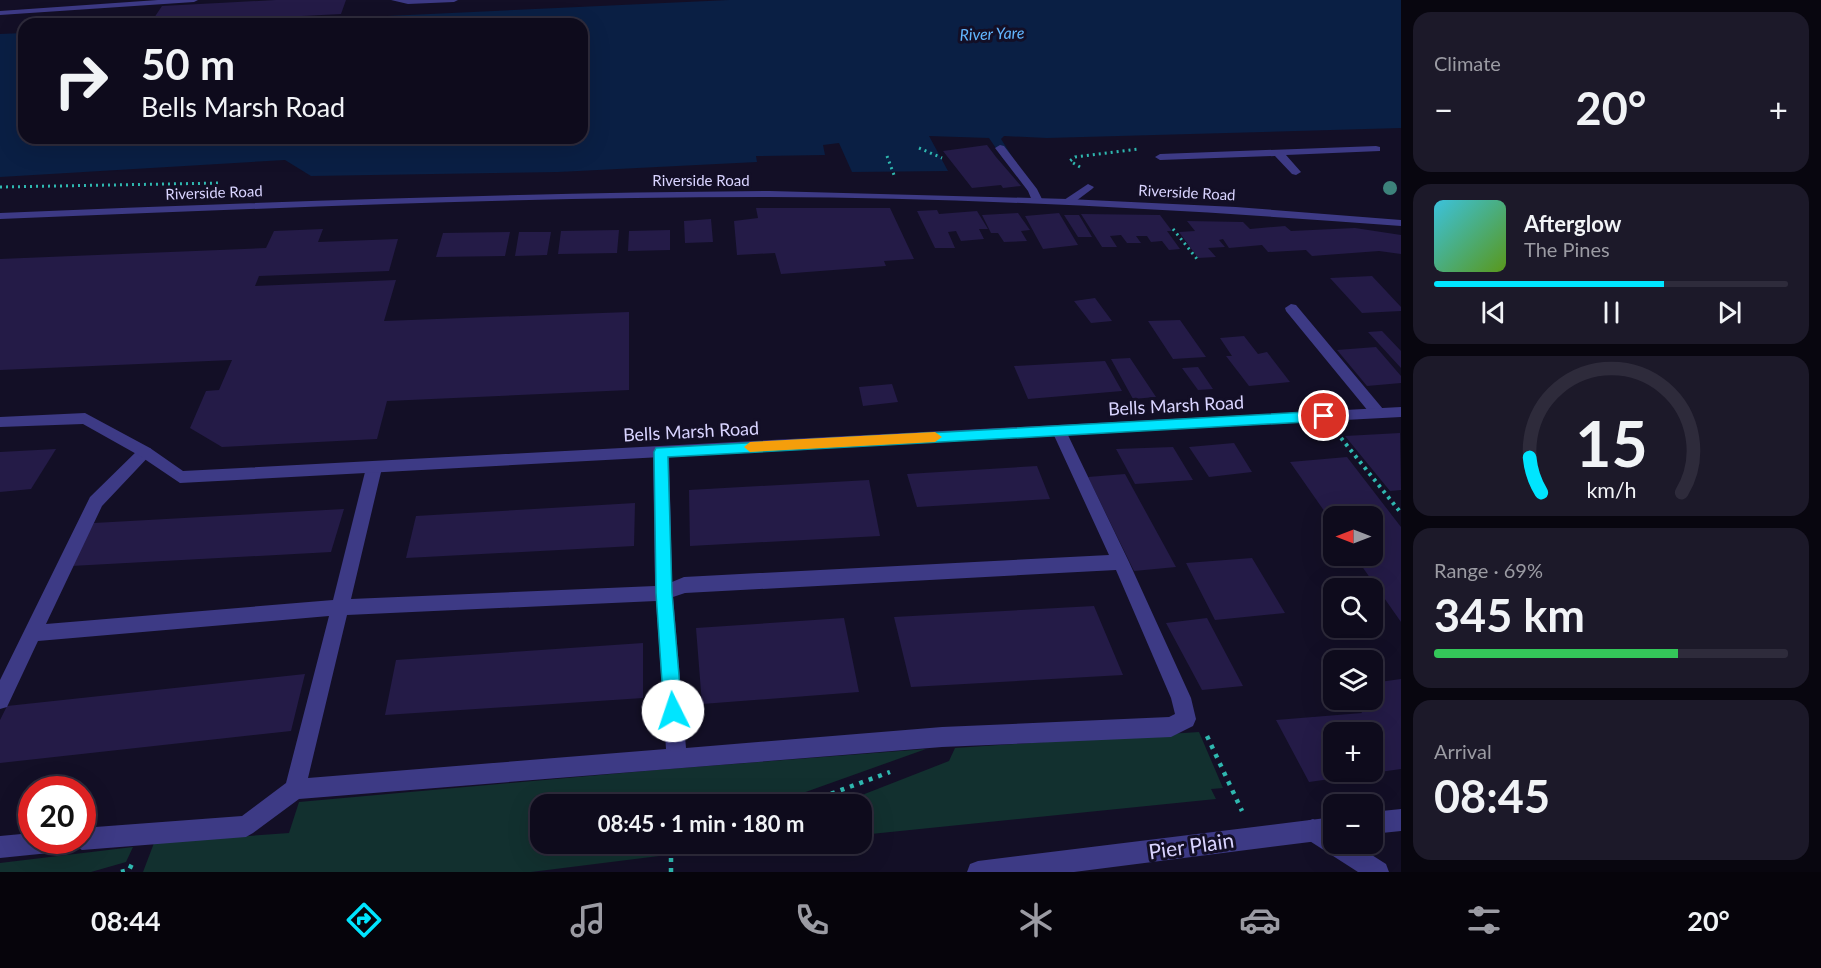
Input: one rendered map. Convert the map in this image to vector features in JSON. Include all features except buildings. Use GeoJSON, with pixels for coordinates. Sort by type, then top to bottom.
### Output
{"type":"FeatureCollection","features":[{"type":"Feature","properties":{"kind":"street"},"geometry":{"type":"LineString","coordinates":[[0,13],[194,0]]}},
{"type":"Feature","properties":{"kind":"street"},"geometry":{"type":"LineString","coordinates":[[395,0],[408,2],[454,0]]}},
{"type":"Feature","properties":{"kind":"street"},"geometry":{"type":"LineString","coordinates":[[1000,148],[1033,191],[1037,201]]}},
{"type":"Feature","properties":{"kind":"street"},"geometry":{"type":"LineString","coordinates":[[1160,157],[1376,148]]}},
{"type":"Feature","properties":{"kind":"street"},"geometry":{"type":"LineString","coordinates":[[1278,153],[1296,172]]}},
{"type":"Feature","properties":{"kind":"street"},"geometry":{"type":"LineString","coordinates":[[1068,202],[1088,187]]}},
{"type":"Feature","properties":{"kind":"street","name":"Riverside Road"},"geometry":{"type":"LineString","coordinates":[[0,216],[355,201],[543,196],[770,194],[1068,202],[1236,210],[1401,223]]}},
{"type":"Feature","properties":{"kind":"street"},"geometry":{"type":"LineString","coordinates":[[1292,308],[1378,413]]}},
{"type":"Feature","properties":{"kind":"street","name":"Bells Marsh Road"},"geometry":{"type":"LineString","coordinates":[[0,422],[85,418],[145,452],[180,477],[1401,412]]}},
{"type":"Feature","properties":{"kind":"street"},"geometry":{"type":"LineString","coordinates":[[96,838],[246,826],[295,789],[942,737],[1171,727],[1186,719],[1181,698],[1059,430]]}},
{"type":"Feature","properties":{"kind":"street"},"geometry":{"type":"LineString","coordinates":[[0,700],[96,502],[145,452]]}},
{"type":"Feature","properties":{"kind":"street"},"geometry":{"type":"LineString","coordinates":[[661,452],[664,593],[677,758]]}},
{"type":"Feature","properties":{"kind":"street"},"geometry":{"type":"LineString","coordinates":[[295,789],[374,468]]}},
{"type":"Feature","properties":{"kind":"street"},"geometry":{"type":"LineString","coordinates":[[32,633],[340,607],[664,593],[684,585],[1121,562]]}},
{"type":"Feature","properties":{"kind":"street"},"geometry":{"type":"LineString","coordinates":[[1383,822],[1401,820]]}},
{"type":"Feature","properties":{"kind":"street","name":"Pier Plain"},"geometry":{"type":"LineString","coordinates":[[978,872],[1081,867],[1253,836],[1323,829]]}},
{"type":"Feature","properties":{"kind":"street"},"geometry":{"type":"LineString","coordinates":[[0,847],[18,845]]}},
{"type":"Feature","properties":{"kind":"street"},"geometry":{"type":"LineString","coordinates":[[1355,854],[1378,872]]}},
{"type":"Feature","properties":{"kind":"path"},"geometry":{"type":"LineString","coordinates":[[919,148],[942,158]]}},
{"type":"Feature","properties":{"kind":"path"},"geometry":{"type":"LineString","coordinates":[[887,156],[894,175]]}},
{"type":"Feature","properties":{"kind":"path"},"geometry":{"type":"LineString","coordinates":[[1324,416],[1401,513]]}},
{"type":"Feature","properties":{"kind":"path"},"geometry":{"type":"LineString","coordinates":[[1186,719],[1203,727],[1253,836]]}},
{"type":"Feature","properties":{"kind":"path"},"geometry":{"type":"LineString","coordinates":[[830,794],[901,768]]}},
{"type":"Feature","properties":{"kind":"path"},"geometry":{"type":"LineString","coordinates":[[671,854],[671,872]]}},
{"type":"Feature","properties":{"kind":"path"},"geometry":{"type":"LineString","coordinates":[[121,872],[129,870]]}},
{"type":"Feature","properties":{"kind":"green space"},"geometry":{"type":"Polygon","coordinates":[[[1199,732],[1223,788],[1211,789],[1216,799],[872,834],[872,794],[865,794],[949,761],[955,748],[1199,732]]]}},
{"type":"Feature","properties":{"kind":"green space"},"geometry":{"type":"Polygon","coordinates":[[[926,749],[800,794],[530,794],[530,854],[659,854],[659,856],[531,872],[143,872],[154,843],[289,833],[299,802],[656,770],[926,749]]]}},
{"type":"Feature","properties":{"kind":"green space"},"geometry":{"type":"Polygon","coordinates":[[[133,847],[126,862],[91,872],[0,872],[0,863],[75,854],[96,854],[96,851],[133,847]]]}},
{"type":"Feature","properties":{"kind":"water","name":"River Yare"},"geometry":{"type":"Polygon","coordinates":[[[729,0],[1401,0],[1401,128],[1047,138],[1004,136],[1001,139],[1013,158],[1004,160],[989,138],[929,136],[948,171],[852,172],[839,143],[823,145],[825,155],[756,156],[757,162],[558,172],[311,176],[285,160],[0,177],[0,34],[18,33],[18,144],[588,144],[588,18],[343,18],[729,0]]]}},
{"type":"Feature","properties":{"kind":"slow traffic"},"geometry":{"type":"LineString","coordinates":[[750,447],[935,437]]}},
{"type":"Feature","properties":{"kind":"route"},"geometry":{"type":"LineString","coordinates":[[673,711],[664,593],[661,452],[1324,416]]}}]}
